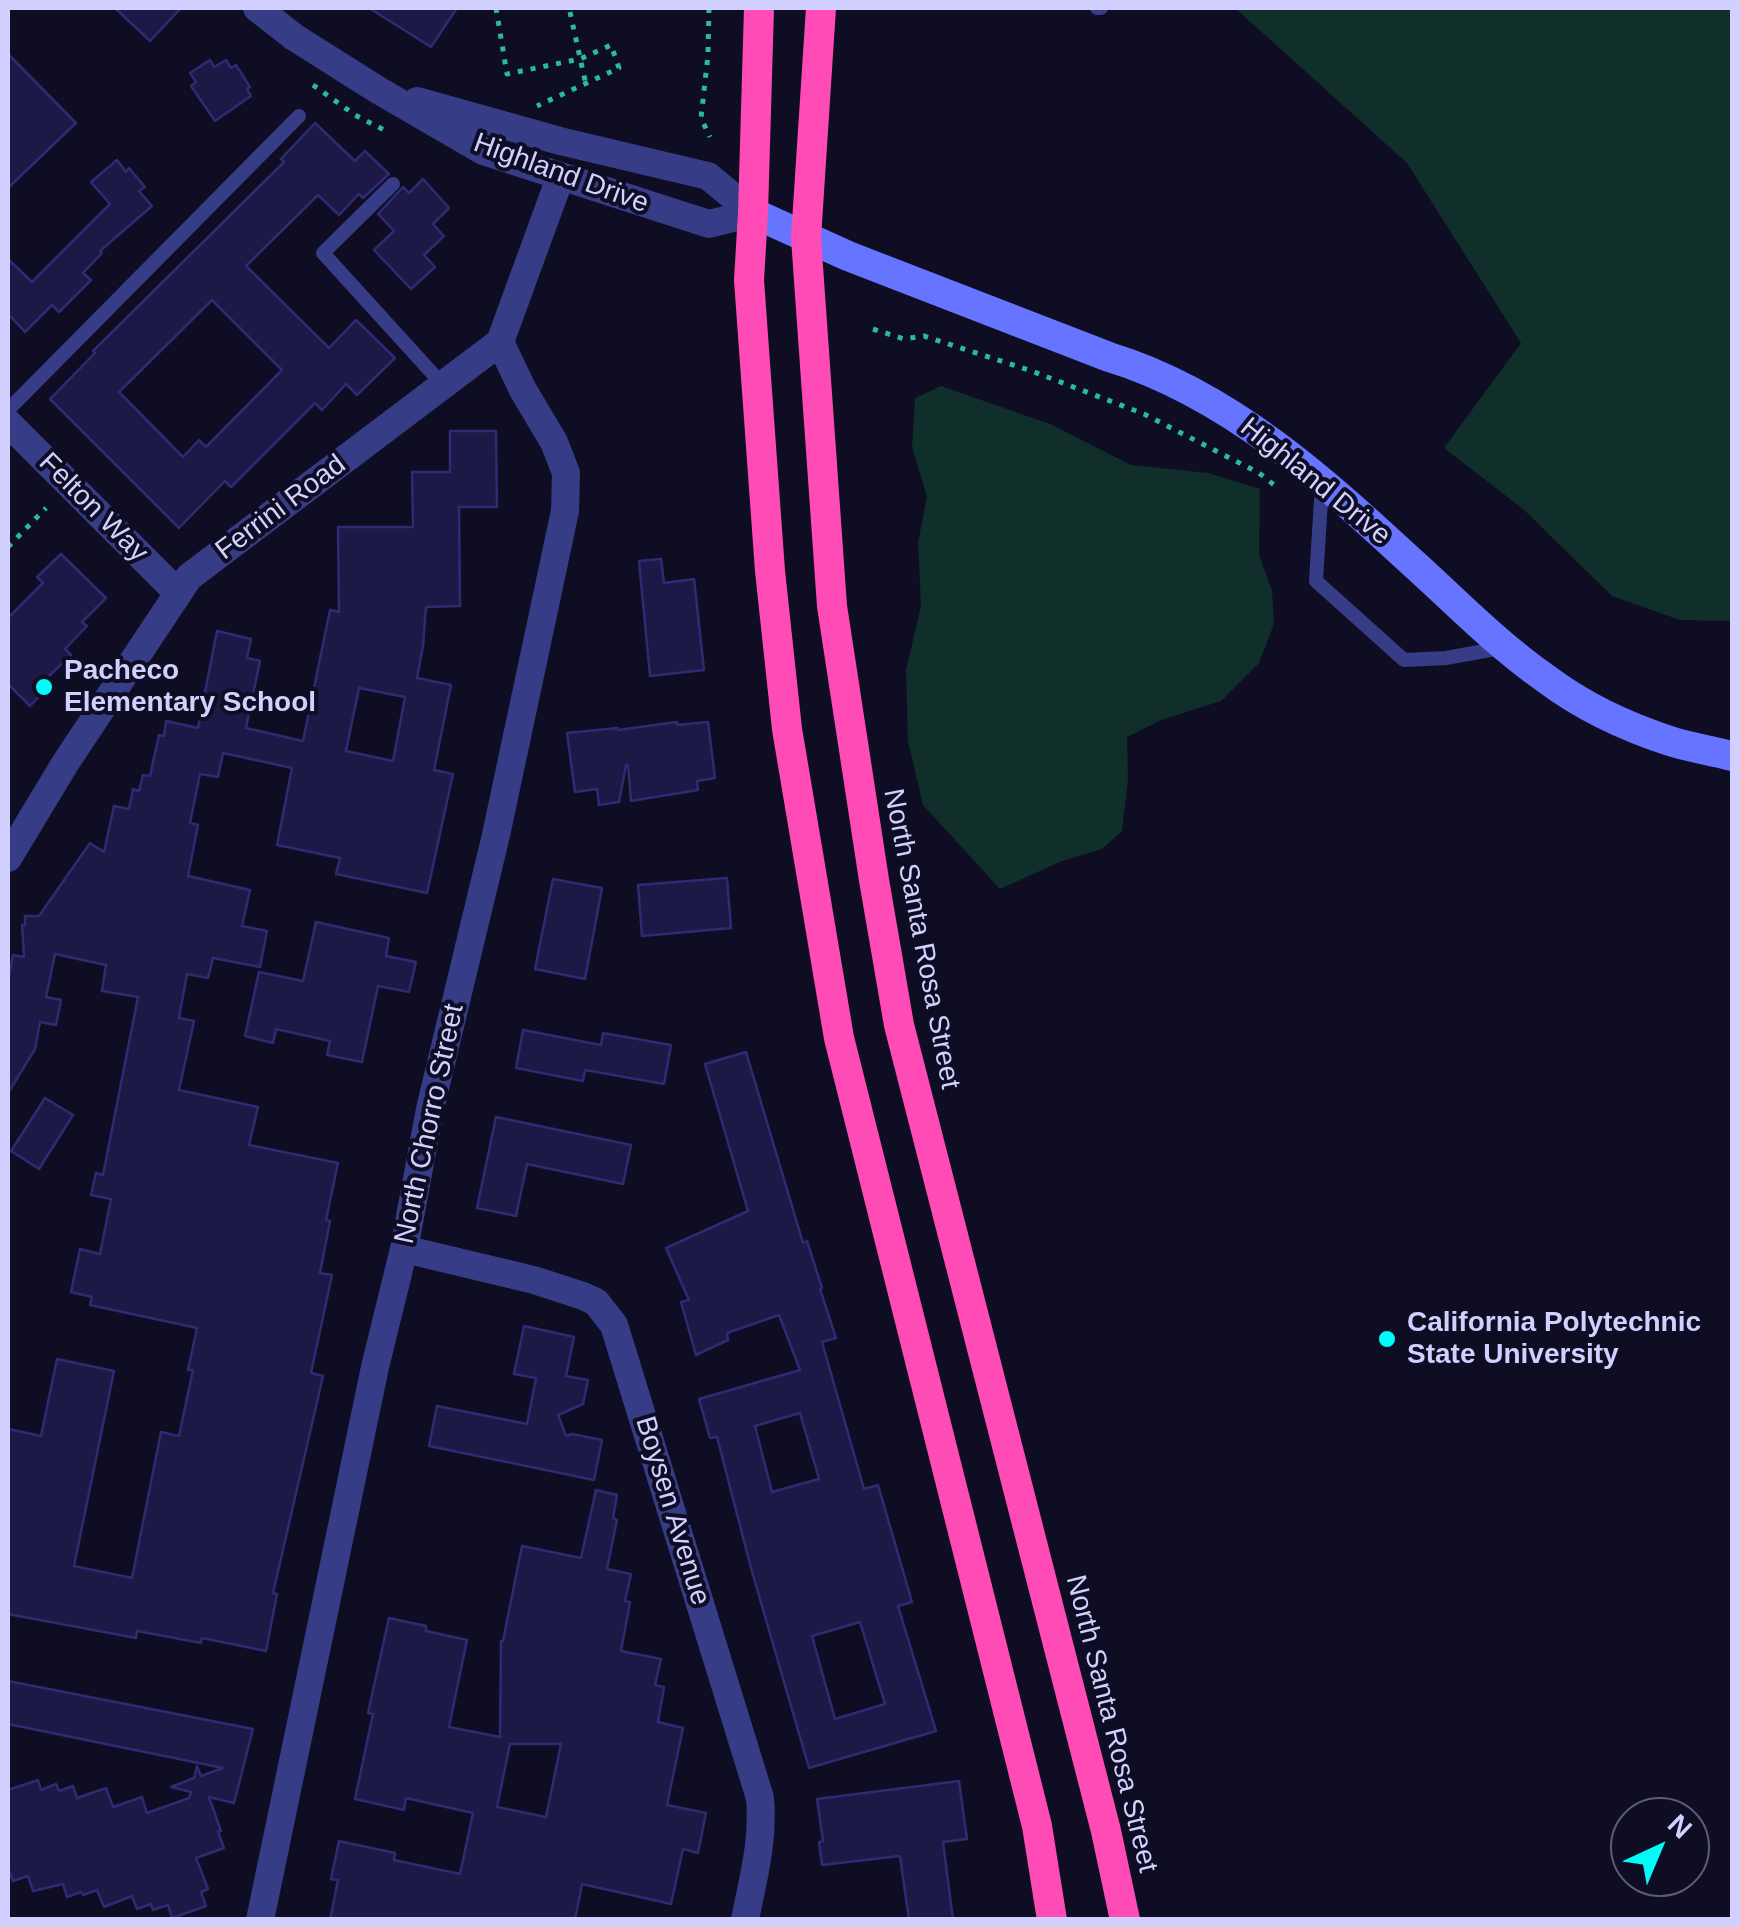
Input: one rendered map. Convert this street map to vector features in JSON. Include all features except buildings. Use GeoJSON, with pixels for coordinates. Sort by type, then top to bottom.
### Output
{"type":"FeatureCollection","features":[{"type":"Feature","properties":{"kind":"highway"},"geometry":{"type":"LineString","coordinates":[[759,8],[749,280],[770,571],[788,728],[839,1038],[1037,1826],[1052,1920]]}},
{"type":"Feature","properties":{"kind":"highway","name":"North Santa Rosa Street"},"geometry":{"type":"LineString","coordinates":[[821,8],[806,238],[832,606],[899,1026],[1106,1831],[1125,1920]]}},
{"type":"Feature","properties":{"kind":"street","name":"Highland Drive"},"geometry":{"type":"LineString","coordinates":[[257,8],[294,38],[483,151],[709,224],[753,213]]}},
{"type":"Feature","properties":{"kind":"street","name":"Highland Drive"},"geometry":{"type":"LineString","coordinates":[[378,90],[708,176],[753,213],[806,238],[1146,368],[1272,441],[1544,678],[1602,713],[1672,742],[1732,756]]}},
{"type":"Feature","properties":{"kind":"street"},"geometry":{"type":"LineString","coordinates":[[500,342],[560,178]]}},
{"type":"Feature","properties":{"kind":"street","name":"Ferrini Road"},"geometry":{"type":"LineString","coordinates":[[8,858],[66,762],[189,577],[500,342]]}},
{"type":"Feature","properties":{"kind":"street","name":"North Chorro Street"},"geometry":{"type":"LineString","coordinates":[[260,1920],[375,1367],[404,1249],[430,1110],[496,835],[565,511],[566,474],[554,442],[500,342]]}},
{"type":"Feature","properties":{"kind":"street","name":"Felton Way"},"geometry":{"type":"LineString","coordinates":[[8,424],[178,593]]}},
{"type":"Feature","properties":{"kind":"street","name":"Boysen Avenue"},"geometry":{"type":"LineString","coordinates":[[404,1249],[534,1280],[583,1296],[596,1302],[614,1325],[760,1798],[759,1850],[745,1920]]}},
{"type":"Feature","properties":{"kind":"lane"},"geometry":{"type":"LineString","coordinates":[[8,410],[299,116]]}},
{"type":"Feature","properties":{"kind":"lane"},"geometry":{"type":"LineString","coordinates":[[393,184],[323,253],[443,384]]}},
{"type":"Feature","properties":{"kind":"lane"},"geometry":{"type":"LineString","coordinates":[[1322,483],[1316,581],[1404,660],[1446,658],[1506,647]]}},
{"type":"Feature","properties":{"kind":"path"},"geometry":{"type":"LineString","coordinates":[[496,8],[508,74],[580,59],[610,45],[619,68],[525,111]]}},
{"type":"Feature","properties":{"kind":"path"},"geometry":{"type":"LineString","coordinates":[[710,8],[701,118],[710,137]]}},
{"type":"Feature","properties":{"kind":"path"},"geometry":{"type":"LineString","coordinates":[[570,12],[586,85]]}},
{"type":"Feature","properties":{"kind":"path"},"geometry":{"type":"LineString","coordinates":[[8,546],[46,508]]}},
{"type":"Feature","properties":{"kind":"green space"},"geometry":{"type":"Polygon","coordinates":[[[1235,8],[1732,8],[1732,621],[1680,620],[1612,596],[1523,509],[1444,448],[1521,343],[1407,163],[1235,8]]]}},
{"type":"Feature","properties":{"kind":"green space"},"geometry":{"type":"Polygon","coordinates":[[[941,386],[1050,424],[1131,465],[1208,473],[1260,489],[1259,555],[1272,590],[1274,624],[1259,663],[1221,701],[1161,720],[1127,737],[1128,779],[1122,831],[1102,849],[1062,861],[1000,889],[923,805],[908,741],[906,670],[921,606],[918,542],[927,497],[912,447],[915,398],[941,386]]]}},
{"type":"Feature","properties":{"kind":"place","name":"Pacheco Elementary School"},"geometry":{"type":"Point","coordinates":[44,687]}},
{"type":"Feature","properties":{"kind":"place","name":"California Polytechnic State University"},"geometry":{"type":"Point","coordinates":[1387,1339]}}]}
